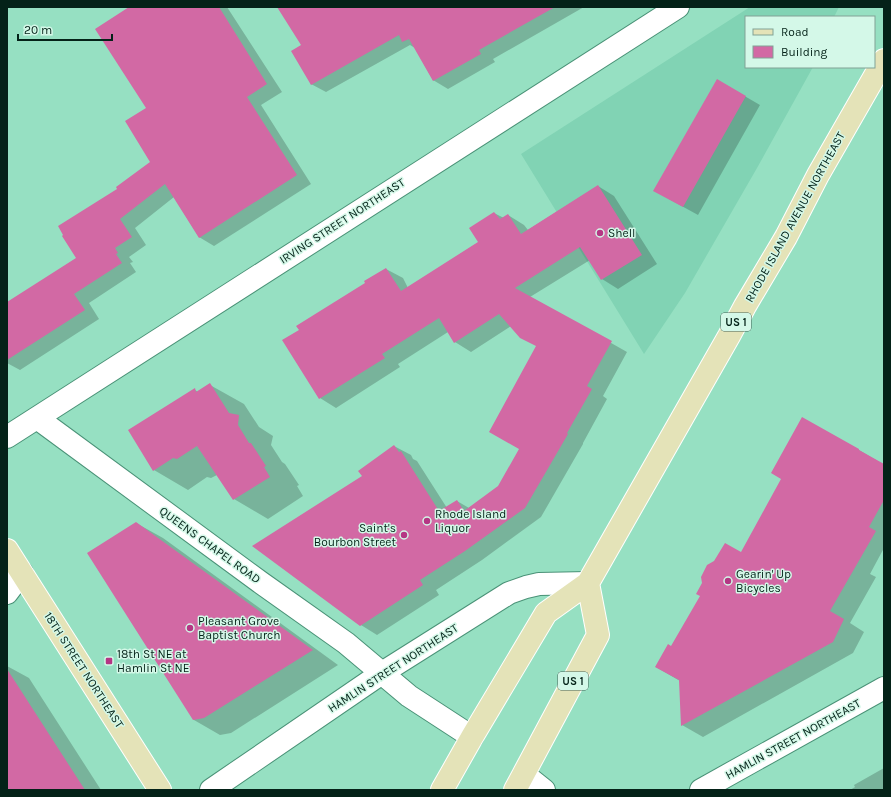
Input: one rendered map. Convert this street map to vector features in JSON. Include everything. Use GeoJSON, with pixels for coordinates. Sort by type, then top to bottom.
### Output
{"type":"FeatureCollection","features":[{"type":"Feature","properties":{"kind":"main road","name":"RHODE ISLAND AVENUE NORTHEAST"},"geometry":{"type":"LineString","coordinates":[[442,790],[546,613],[588,583],[745,306],[786,237],[818,175],[884,60]]}},
{"type":"Feature","properties":{"kind":"main road","name":"18TH STREET NORTHEAST"},"geometry":{"type":"LineString","coordinates":[[7,550],[160,790]]}},
{"type":"Feature","properties":{"kind":"main road","name":"US 1"},"geometry":{"type":"LineString","coordinates":[[520,782],[598,635],[588,583]]}},
{"type":"Feature","properties":{"kind":"street","name":"IRVING STREET NORTHEAST"},"geometry":{"type":"LineString","coordinates":[[7,437],[392,188],[678,7]]}},
{"type":"Feature","properties":{"kind":"street","name":"QUEENS CHAPEL ROAD"},"geometry":{"type":"LineString","coordinates":[[37,418],[260,582],[346,643],[409,696],[472,737]]}},
{"type":"Feature","properties":{"kind":"street"},"geometry":{"type":"LineString","coordinates":[[7,593],[22,573]]}},
{"type":"Feature","properties":{"kind":"street","name":"HAMLIN STREET NORTHEAST"},"geometry":{"type":"LineString","coordinates":[[211,790],[382,673],[509,593],[539,584],[588,583]]}},
{"type":"Feature","properties":{"kind":"street","name":"HAMLIN STREET NORTHEAST"},"geometry":{"type":"LineString","coordinates":[[701,790],[884,688]]}},
{"type":"Feature","properties":{"kind":"street"},"geometry":{"type":"LineString","coordinates":[[520,782],[544,790]]}},
{"type":"Feature","properties":{"kind":"shaded area"},"geometry":{"type":"Polygon","coordinates":[[[750,7],[839,7],[834,16],[745,16],[745,68],[812,68],[685,293],[644,354],[521,154],[750,7]]]}},
{"type":"Feature","properties":{"kind":"building"},"geometry":{"type":"Polygon","coordinates":[[[129,7],[219,7],[267,84],[247,97],[297,175],[199,238],[165,184],[120,219],[132,237],[115,248],[118,253],[116,254],[122,263],[74,294],[85,310],[7,360],[7,302],[76,258],[62,236],[63,235],[58,226],[117,189],[116,187],[150,162],[125,121],[146,108],[95,29],[129,7]]]}},
{"type":"Feature","properties":{"kind":"building"},"geometry":{"type":"Polygon","coordinates":[[[277,7],[555,7],[479,50],[481,54],[433,81],[409,39],[402,42],[399,35],[311,85],[291,51],[301,45],[277,7]]]}},
{"type":"Feature","properties":{"kind":"building"},"geometry":{"type":"Polygon","coordinates":[[[717,79],[746,96],[683,207],[653,191],[717,79]]]}},
{"type":"Feature","properties":{"kind":"building"},"geometry":{"type":"Polygon","coordinates":[[[598,185],[642,255],[601,280],[580,247],[515,288],[612,341],[587,386],[592,389],[567,433],[568,434],[525,508],[465,551],[420,580],[423,585],[360,626],[252,546],[362,476],[358,471],[394,445],[399,452],[401,451],[439,511],[457,500],[464,511],[498,486],[519,449],[489,432],[536,346],[520,338],[499,314],[454,343],[439,318],[382,354],[385,358],[319,399],[282,340],[299,330],[296,326],[365,283],[364,281],[386,268],[401,291],[478,242],[469,228],[494,212],[500,219],[508,214],[521,234],[598,185]]]}},
{"type":"Feature","properties":{"kind":"building"},"geometry":{"type":"Polygon","coordinates":[[[210,383],[229,413],[239,415],[238,425],[266,466],[264,467],[270,477],[233,500],[197,446],[177,459],[173,458],[153,471],[128,430],[195,388],[196,392],[210,383]]]}},
{"type":"Feature","properties":{"kind":"building"},"geometry":{"type":"Polygon","coordinates":[[[802,417],[884,464],[884,500],[869,527],[876,531],[830,611],[844,619],[833,642],[681,726],[679,680],[655,667],[668,644],[671,646],[700,596],[696,594],[702,583],[701,577],[707,565],[714,561],[725,543],[741,552],[781,479],[771,473],[802,417]]]}},
{"type":"Feature","properties":{"kind":"building"},"geometry":{"type":"Polygon","coordinates":[[[136,522],[313,650],[204,718],[193,720],[87,553],[136,522]]]}},
{"type":"Feature","properties":{"kind":"building"},"geometry":{"type":"Polygon","coordinates":[[[7,669],[85,790],[7,790],[7,669]]]}},
{"type":"Feature","properties":{"kind":"place","name":"Shell"},"geometry":{"type":"Point","coordinates":[600,233]}},
{"type":"Feature","properties":{"kind":"place","name":"Rhode Island Liquor"},"geometry":{"type":"Point","coordinates":[427,521]}},
{"type":"Feature","properties":{"kind":"place","name":"Saint's Bourbon Street"},"geometry":{"type":"Point","coordinates":[404,535]}},
{"type":"Feature","properties":{"kind":"place","name":"Gearin' Up Bicycles"},"geometry":{"type":"Point","coordinates":[728,581]}},
{"type":"Feature","properties":{"kind":"place","name":"Pleasant Grove Baptist Church"},"geometry":{"type":"Point","coordinates":[190,628]}},
{"type":"Feature","properties":{"kind":"place","name":"18th St NE at Hamlin St NE"},"geometry":{"type":"Point","coordinates":[109,661]}}]}
